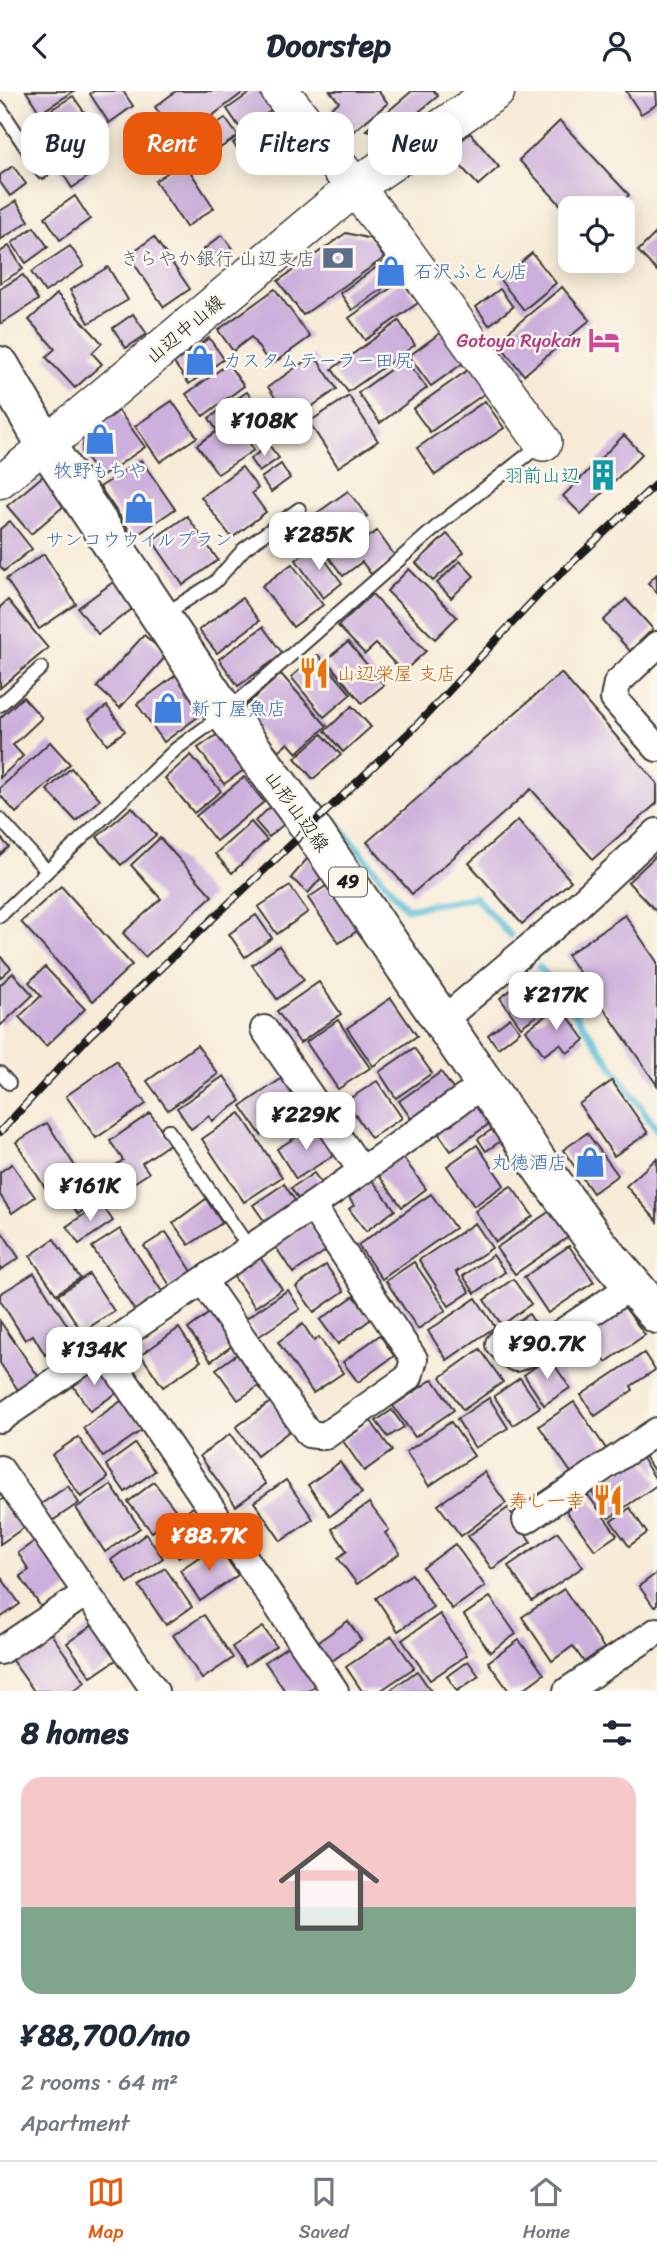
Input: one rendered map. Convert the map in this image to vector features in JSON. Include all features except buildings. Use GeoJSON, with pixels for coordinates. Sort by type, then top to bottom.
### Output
{"type":"FeatureCollection","features":[{"type":"Feature","properties":{"kind":"main road","name":"山辺中山線"},"geometry":{"type":"LineString","coordinates":[[46,446],[355,187],[496,91]]}},
{"type":"Feature","properties":{"kind":"main road"},"geometry":{"type":"LineString","coordinates":[[283,92],[404,251],[542,442]]}},
{"type":"Feature","properties":{"kind":"main road","name":"山形山辺線"},"geometry":{"type":"LineString","coordinates":[[0,366],[46,446],[225,713],[310,827],[551,1182],[599,1246],[657,1314]]}},
{"type":"Feature","properties":{"kind":"street"},"geometry":{"type":"LineString","coordinates":[[0,482],[46,446]]}},
{"type":"Feature","properties":{"kind":"street"},"geometry":{"type":"LineString","coordinates":[[657,645],[617,683],[614,699],[657,748]]}},
{"type":"Feature","properties":{"kind":"street"},"geometry":{"type":"LineString","coordinates":[[442,1021],[564,918],[657,832]]}},
{"type":"Feature","properties":{"kind":"street"},"geometry":{"type":"LineString","coordinates":[[264,1029],[362,1171]]}},
{"type":"Feature","properties":{"kind":"street"},"geometry":{"type":"LineString","coordinates":[[0,1419],[250,1249],[484,1084]]}},
{"type":"Feature","properties":{"kind":"street"},"geometry":{"type":"LineString","coordinates":[[202,1281],[309,1434],[325,1436],[409,1377],[414,1359],[312,1206]]}},
{"type":"Feature","properties":{"kind":"street"},"geometry":{"type":"LineString","coordinates":[[499,1345],[516,1358],[534,1351],[633,1286]]}},
{"type":"Feature","properties":{"kind":"street"},"geometry":{"type":"LineString","coordinates":[[103,1349],[335,1691]]}},
{"type":"Feature","properties":{"kind":"street"},"geometry":{"type":"LineString","coordinates":[[526,1520],[657,1431]]}},
{"type":"Feature","properties":{"kind":"street"},"geometry":{"type":"LineString","coordinates":[[0,1469],[155,1691]]}},
{"type":"Feature","properties":{"kind":"street"},"geometry":{"type":"LineString","coordinates":[[0,1651],[86,1593]]}},
{"type":"Feature","properties":{"kind":"street"},"geometry":{"type":"LineString","coordinates":[[567,1691],[657,1631]]}},
{"type":"Feature","properties":{"kind":"lane"},"geometry":{"type":"LineString","coordinates":[[0,108],[21,140]]}},
{"type":"Feature","properties":{"kind":"lane"},"geometry":{"type":"LineString","coordinates":[[0,916],[176,749],[225,713],[442,522],[542,442]]}},
{"type":"Feature","properties":{"kind":"lane"},"geometry":{"type":"LineString","coordinates":[[160,617],[215,582],[244,549],[299,509]]}},
{"type":"Feature","properties":{"kind":"lane"},"geometry":{"type":"LineString","coordinates":[[0,705],[41,668]]}},
{"type":"Feature","properties":{"kind":"lane"},"geometry":{"type":"LineString","coordinates":[[0,819],[47,871]]}},
{"type":"Feature","properties":{"kind":"lane"},"geometry":{"type":"LineString","coordinates":[[0,1073],[9,1083]]}},
{"type":"Feature","properties":{"kind":"lane"},"geometry":{"type":"LineString","coordinates":[[168,1130],[250,1249]]}},
{"type":"Feature","properties":{"kind":"waterway"},"geometry":{"type":"LineString","coordinates":[[335,821],[407,909],[475,897],[510,935]]}},
{"type":"Feature","properties":{"kind":"waterway"},"geometry":{"type":"LineString","coordinates":[[539,967],[554,983],[657,1130]]}},
{"type":"Feature","properties":{"kind":"railway"},"geometry":{"type":"LineString","coordinates":[[0,1132],[90,1035],[415,727],[543,590],[657,483]]}},
{"type":"Feature","properties":{"kind":"place","name":"きらやか銀行 山辺支店"},"geometry":{"type":"Point","coordinates":[338,258]}},
{"type":"Feature","properties":{"kind":"place","name":"石沢ふとん店"},"geometry":{"type":"Point","coordinates":[391,271]}},
{"type":"Feature","properties":{"kind":"place","name":"Gotoya Ryokan"},"geometry":{"type":"Point","coordinates":[604,340]}},
{"type":"Feature","properties":{"kind":"place","name":"カスタムテーラー田尻"},"geometry":{"type":"Point","coordinates":[200,360]}},
{"type":"Feature","properties":{"kind":"place","name":"牧野もちや"},"geometry":{"type":"Point","coordinates":[100,439]}},
{"type":"Feature","properties":{"kind":"place","name":"羽前山辺"},"geometry":{"type":"Point","coordinates":[603,475]}},
{"type":"Feature","properties":{"kind":"place","name":"サンコウウイルプラン"},"geometry":{"type":"Point","coordinates":[139,508]}},
{"type":"Feature","properties":{"kind":"place","name":"山辺栄屋 支店"},"geometry":{"type":"Point","coordinates":[314,673]}},
{"type":"Feature","properties":{"kind":"place","name":"新丁屋魚店"},"geometry":{"type":"Point","coordinates":[168,708]}},
{"type":"Feature","properties":{"kind":"place","name":"丸徳酒店"},"geometry":{"type":"Point","coordinates":[590,1162]}},
{"type":"Feature","properties":{"kind":"place","name":"寿し一幸"},"geometry":{"type":"Point","coordinates":[608,1500]}}]}
